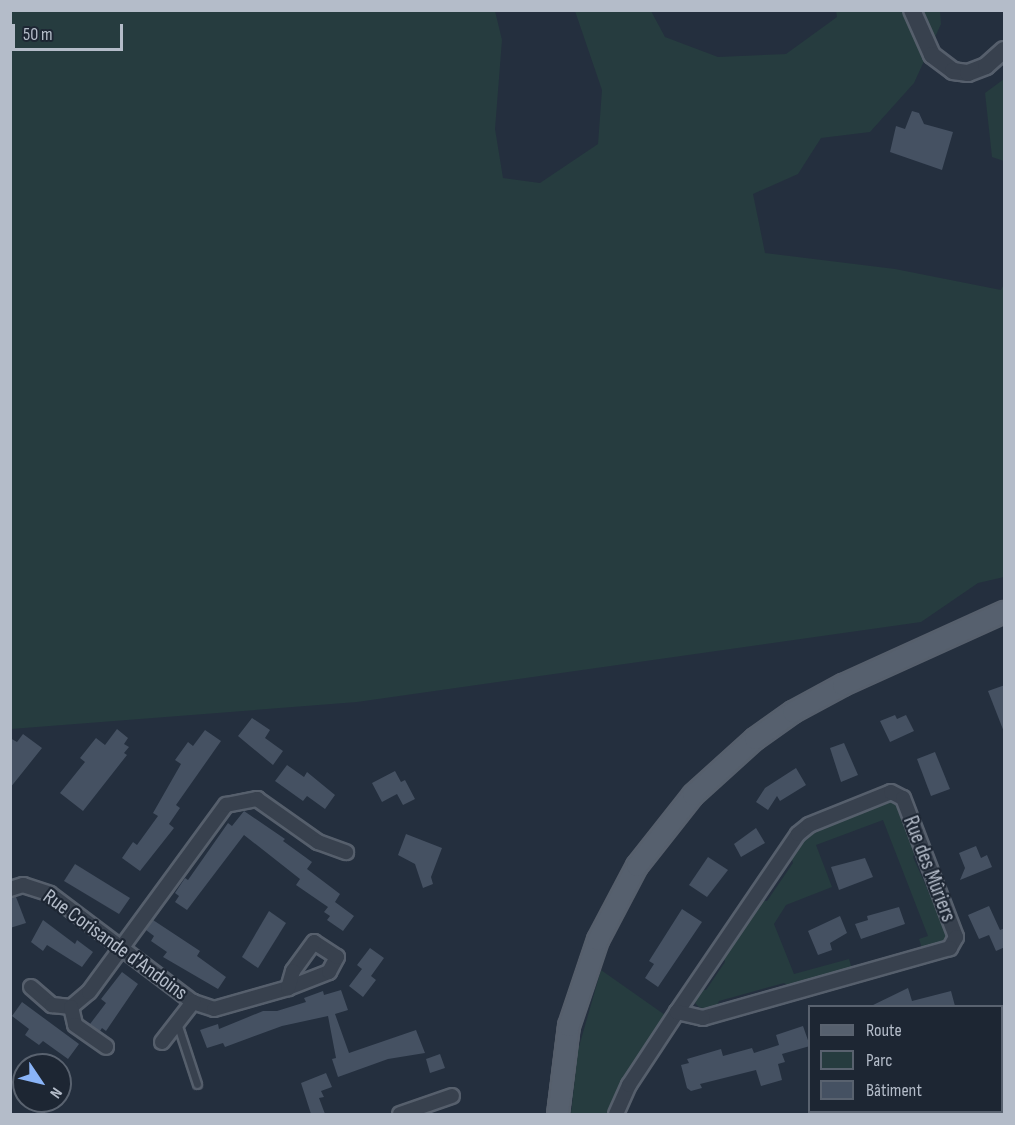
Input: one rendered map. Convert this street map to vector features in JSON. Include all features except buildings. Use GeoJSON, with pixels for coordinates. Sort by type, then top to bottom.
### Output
{"type":"FeatureCollection","features":[{"type":"Feature","properties":{"kind":"main road"},"geometry":{"type":"LineString","coordinates":[[558,1114],[569,1026],[583,977],[615,903],[662,831],[693,795],[755,739],[843,685],[1005,612]]}},
{"type":"Feature","properties":{"kind":"street"},"geometry":{"type":"LineString","coordinates":[[912,10],[932,55],[953,71],[968,73],[986,66],[1005,50]]}},
{"type":"Feature","properties":{"kind":"street","name":"Rue des Mûriers"},"geometry":{"type":"LineString","coordinates":[[616,1114],[629,1085],[677,1012],[798,834],[809,825],[891,792],[903,798],[956,937],[950,948],[703,1018],[677,1012]]}},
{"type":"Feature","properties":{"kind":"street"},"geometry":{"type":"LineString","coordinates":[[31,987],[52,1005],[71,1007],[90,992],[119,948],[226,805],[257,799],[318,842],[346,852]]}},
{"type":"Feature","properties":{"kind":"street","name":"Rue Corisande d'Andoins"},"geometry":{"type":"LineString","coordinates":[[10,889],[23,885],[50,894],[193,1002],[214,1009],[288,988]]}},
{"type":"Feature","properties":{"kind":"street"},"geometry":{"type":"LineString","coordinates":[[162,1042],[193,1002]]}},
{"type":"Feature","properties":{"kind":"street"},"geometry":{"type":"LineString","coordinates":[[71,1007],[75,1025],[106,1047]]}},
{"type":"Feature","properties":{"kind":"street"},"geometry":{"type":"LineString","coordinates":[[400,1114],[452,1096]]}},
{"type":"Feature","properties":{"kind":"lane"},"geometry":{"type":"LineString","coordinates":[[177,1023],[197,1084]]}},
{"type":"Feature","properties":{"kind":"green space"},"geometry":{"type":"Polygon","coordinates":[[[11,11],[495,11],[502,40],[495,129],[503,178],[540,183],[598,144],[602,90],[575,11],[651,11],[665,37],[718,57],[786,54],[837,17],[836,11],[940,11],[941,24],[914,83],[870,132],[821,138],[798,174],[753,194],[765,253],[895,269],[1001,290],[1004,284],[1004,577],[978,583],[921,622],[357,702],[11,729],[11,11]]]}},
{"type":"Feature","properties":{"kind":"green space"},"geometry":{"type":"Polygon","coordinates":[[[1004,79],[1004,161],[992,157],[985,93],[1004,79]]]}},
{"type":"Feature","properties":{"kind":"green space"},"geometry":{"type":"Polygon","coordinates":[[[890,799],[898,805],[916,851],[913,857],[948,935],[945,940],[922,948],[919,939],[928,936],[883,820],[816,845],[832,887],[786,905],[774,924],[794,974],[849,959],[852,969],[789,986],[784,983],[719,1001],[717,1006],[706,1009],[699,1007],[695,1003],[699,990],[706,990],[725,962],[723,955],[759,901],[767,901],[793,863],[791,856],[803,838],[815,828],[890,799]]]}},
{"type":"Feature","properties":{"kind":"green space"},"geometry":{"type":"Polygon","coordinates":[[[601,970],[665,1015],[623,1083],[611,1114],[571,1114],[578,1050],[601,970]]]}}]}
